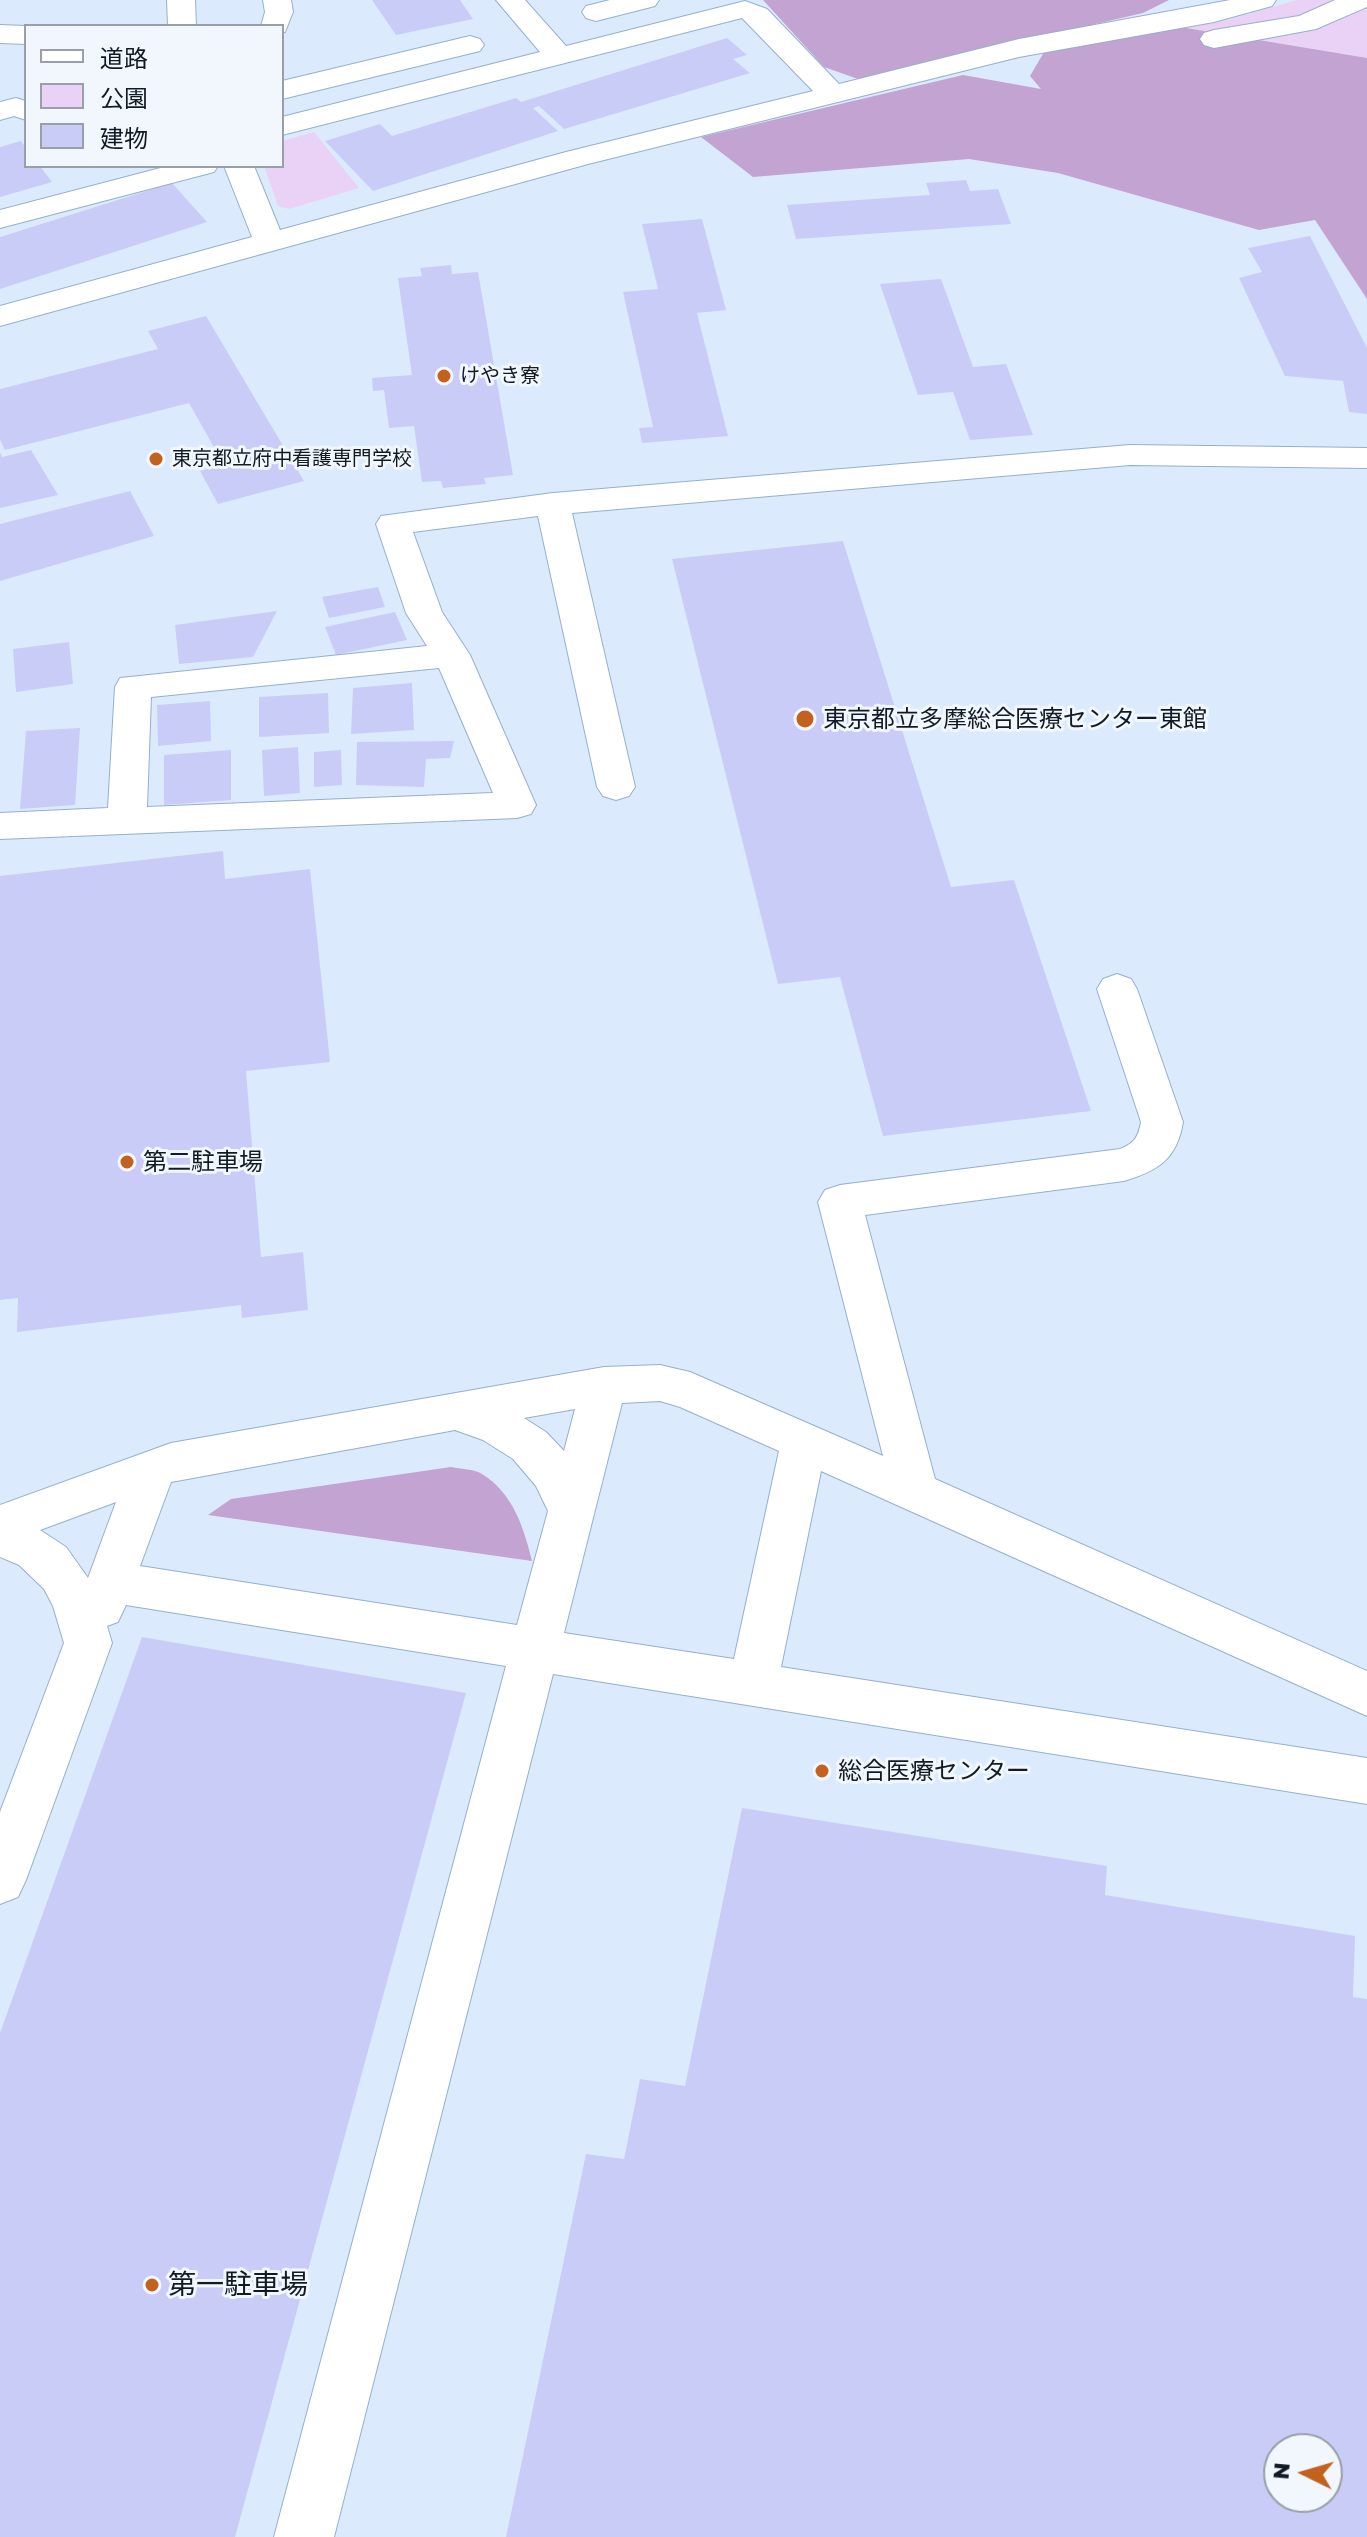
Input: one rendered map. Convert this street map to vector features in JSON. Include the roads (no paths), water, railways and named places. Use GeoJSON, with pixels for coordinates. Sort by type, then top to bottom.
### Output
{"type":"FeatureCollection","features":[{"type":"Feature","properties":{"kind":"street"},"geometry":{"type":"LineString","coordinates":[[181,0],[182,24]]}},
{"type":"Feature","properties":{"kind":"street"},"geometry":{"type":"LineString","coordinates":[[276,24],[279,12],[277,0]]}},
{"type":"Feature","properties":{"kind":"street"},"geometry":{"type":"LineString","coordinates":[[510,0],[559,56]]}},
{"type":"Feature","properties":{"kind":"street"},"geometry":{"type":"LineString","coordinates":[[596,12],[645,0]]}},
{"type":"Feature","properties":{"kind":"street"},"geometry":{"type":"LineString","coordinates":[[0,316],[577,158],[1019,48],[1214,13],[1262,0]]}},
{"type":"Feature","properties":{"kind":"street"},"geometry":{"type":"LineString","coordinates":[[1094,33],[1139,45],[1177,45],[1306,23],[1359,0]]}},
{"type":"Feature","properties":{"kind":"street"},"geometry":{"type":"LineString","coordinates":[[284,125],[745,9],[757,15],[834,96]]}},
{"type":"Feature","properties":{"kind":"street"},"geometry":{"type":"LineString","coordinates":[[0,34],[24,35]]}},
{"type":"Feature","properties":{"kind":"street"},"geometry":{"type":"LineString","coordinates":[[284,90],[470,45]]}},
{"type":"Feature","properties":{"kind":"street"},"geometry":{"type":"LineString","coordinates":[[0,111],[16,107],[24,110]]}},
{"type":"Feature","properties":{"kind":"street"},"geometry":{"type":"LineString","coordinates":[[74,168],[87,195]]}},
{"type":"Feature","properties":{"kind":"street"},"geometry":{"type":"LineString","coordinates":[[0,219],[195,168]]}},
{"type":"Feature","properties":{"kind":"street"},"geometry":{"type":"LineString","coordinates":[[240,168],[269,242]]}},
{"type":"Feature","properties":{"kind":"street"},"geometry":{"type":"LineString","coordinates":[[0,826],[517,805],[452,655],[424,613],[393,524],[553,504],[1130,455],[1367,458]]}},
{"type":"Feature","properties":{"kind":"street"},"geometry":{"type":"LineString","coordinates":[[553,504],[616,787]]}},
{"type":"Feature","properties":{"kind":"street"},"geometry":{"type":"LineString","coordinates":[[127,819],[133,687],[452,655]]}},
{"type":"Feature","properties":{"kind":"street"},"geometry":{"type":"LineString","coordinates":[[915,1492],[840,1202],[1124,1165],[1146,1157],[1159,1143],[1162,1122],[1117,989]]}},
{"type":"Feature","properties":{"kind":"street"},"geometry":{"type":"LineString","coordinates":[[0,1525],[171,1462],[604,1385],[660,1383],[690,1391],[804,1441],[1367,1694]]}},
{"type":"Feature","properties":{"kind":"street"},"geometry":{"type":"LineString","coordinates":[[304,2537],[604,1385]]}},
{"type":"Feature","properties":{"kind":"street"},"geometry":{"type":"LineString","coordinates":[[455,1412],[514,1433],[540,1454],[558,1477],[571,1511]]}},
{"type":"Feature","properties":{"kind":"street"},"geometry":{"type":"LineString","coordinates":[[753,1684],[804,1441]]}},
{"type":"Feature","properties":{"kind":"street"},"geometry":{"type":"LineString","coordinates":[[0,1880],[152,1469]]}},
{"type":"Feature","properties":{"kind":"street"},"geometry":{"type":"LineString","coordinates":[[0,1537],[22,1541],[56,1566],[78,1604],[88,1643]]}},
{"type":"Feature","properties":{"kind":"street"},"geometry":{"type":"LineString","coordinates":[[111,1582],[1367,1781]]}},
{"type":"Feature","properties":{"kind":"place","name":"けやき寮"},"geometry":{"type":"Point","coordinates":[444,376]}},
{"type":"Feature","properties":{"kind":"place","name":"東京都立府中看護専門学校"},"geometry":{"type":"Point","coordinates":[156,459]}},
{"type":"Feature","properties":{"kind":"place","name":"東京都立多摩総合医療センター東館"},"geometry":{"type":"Point","coordinates":[805,719]}},
{"type":"Feature","properties":{"kind":"place","name":"第二駐車場"},"geometry":{"type":"Point","coordinates":[127,1162]}},
{"type":"Feature","properties":{"kind":"place","name":"総合医療センター"},"geometry":{"type":"Point","coordinates":[822,1771]}},
{"type":"Feature","properties":{"kind":"place","name":"第一駐車場"},"geometry":{"type":"Point","coordinates":[152,2285]}}]}
